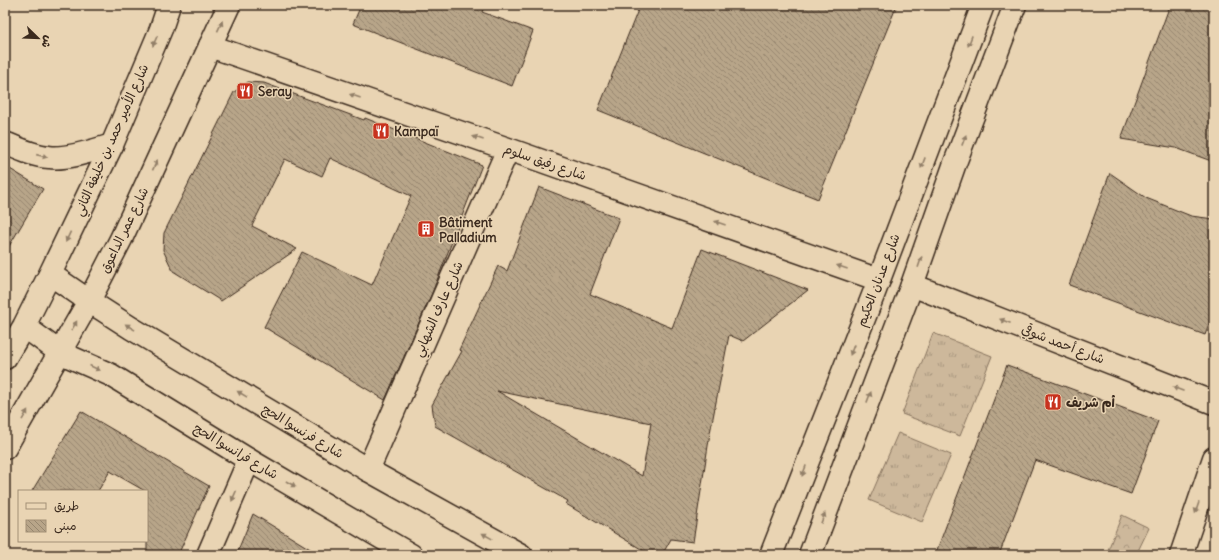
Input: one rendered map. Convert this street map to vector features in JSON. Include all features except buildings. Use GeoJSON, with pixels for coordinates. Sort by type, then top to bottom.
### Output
{"type":"FeatureCollection","features":[{"type":"Feature","properties":{"kind":"street","name":"شارع الأمير حمد بن خليفة الثاني"},"geometry":{"type":"LineString","coordinates":[[50,274],[112,145],[161,29],[169,5]]}},
{"type":"Feature","properties":{"kind":"street","name":"شارع عمر الداعوق"},"geometry":{"type":"LineString","coordinates":[[5,448],[89,301],[121,238],[229,5]]}},
{"type":"Feature","properties":{"kind":"street","name":"شارع عدنان الحكيم"},"geometry":{"type":"LineString","coordinates":[[771,555],[879,280],[983,5]]}},
{"type":"Feature","properties":{"kind":"street"},"geometry":{"type":"LineString","coordinates":[[810,555],[912,285],[955,163],[1015,5]]}},
{"type":"Feature","properties":{"kind":"street","name":"شارع رفيق سلوم"},"geometry":{"type":"LineString","coordinates":[[210,46],[879,280]]}},
{"type":"Feature","properties":{"kind":"street"},"geometry":{"type":"LineString","coordinates":[[5,143],[39,156],[51,158],[83,153],[112,145]]}},
{"type":"Feature","properties":{"kind":"street","name":"شارع عارف الشهابي"},"geometry":{"type":"LineString","coordinates":[[368,470],[508,149]]}},
{"type":"Feature","properties":{"kind":"street"},"geometry":{"type":"LineString","coordinates":[[5,358],[24,326],[50,274]]}},
{"type":"Feature","properties":{"kind":"street","name":"شارع فرنسوا الحج"},"geometry":{"type":"LineString","coordinates":[[50,274],[89,301],[368,470],[521,555]]}},
{"type":"Feature","properties":{"kind":"street","name":"شارع أحمد شوقي"},"geometry":{"type":"LineString","coordinates":[[912,285],[1214,403]]}},
{"type":"Feature","properties":{"kind":"street","name":"شارع فرانسوا الحج"},"geometry":{"type":"LineString","coordinates":[[24,326],[59,352],[111,375],[249,460],[411,555]]}},
{"type":"Feature","properties":{"kind":"street"},"geometry":{"type":"LineString","coordinates":[[1181,555],[1214,458]]}},
{"type":"Feature","properties":{"kind":"street"},"geometry":{"type":"LineString","coordinates":[[208,555],[249,460]]}},
{"type":"Feature","properties":{"kind":"green space"},"geometry":{"type":"Polygon","coordinates":[[[933,333],[992,356],[960,436],[902,414],[933,333]]]}},
{"type":"Feature","properties":{"kind":"green space"},"geometry":{"type":"Polygon","coordinates":[[[898,433],[951,455],[922,522],[869,500],[898,433]]]}},
{"type":"Feature","properties":{"kind":"green space"},"geometry":{"type":"Polygon","coordinates":[[[1122,515],[1149,528],[1136,555],[1106,555],[1122,515]]]}},
{"type":"Feature","properties":{"kind":"place","name":"Seray"},"geometry":{"type":"Point","coordinates":[245,91]}},
{"type":"Feature","properties":{"kind":"place","name":"Kampaï"},"geometry":{"type":"Point","coordinates":[381,131]}},
{"type":"Feature","properties":{"kind":"place","name":"Bâtiment Palladium"},"geometry":{"type":"Point","coordinates":[426,229]}},
{"type":"Feature","properties":{"kind":"place","name":"أم شريف"},"geometry":{"type":"Point","coordinates":[1053,402]}}]}
